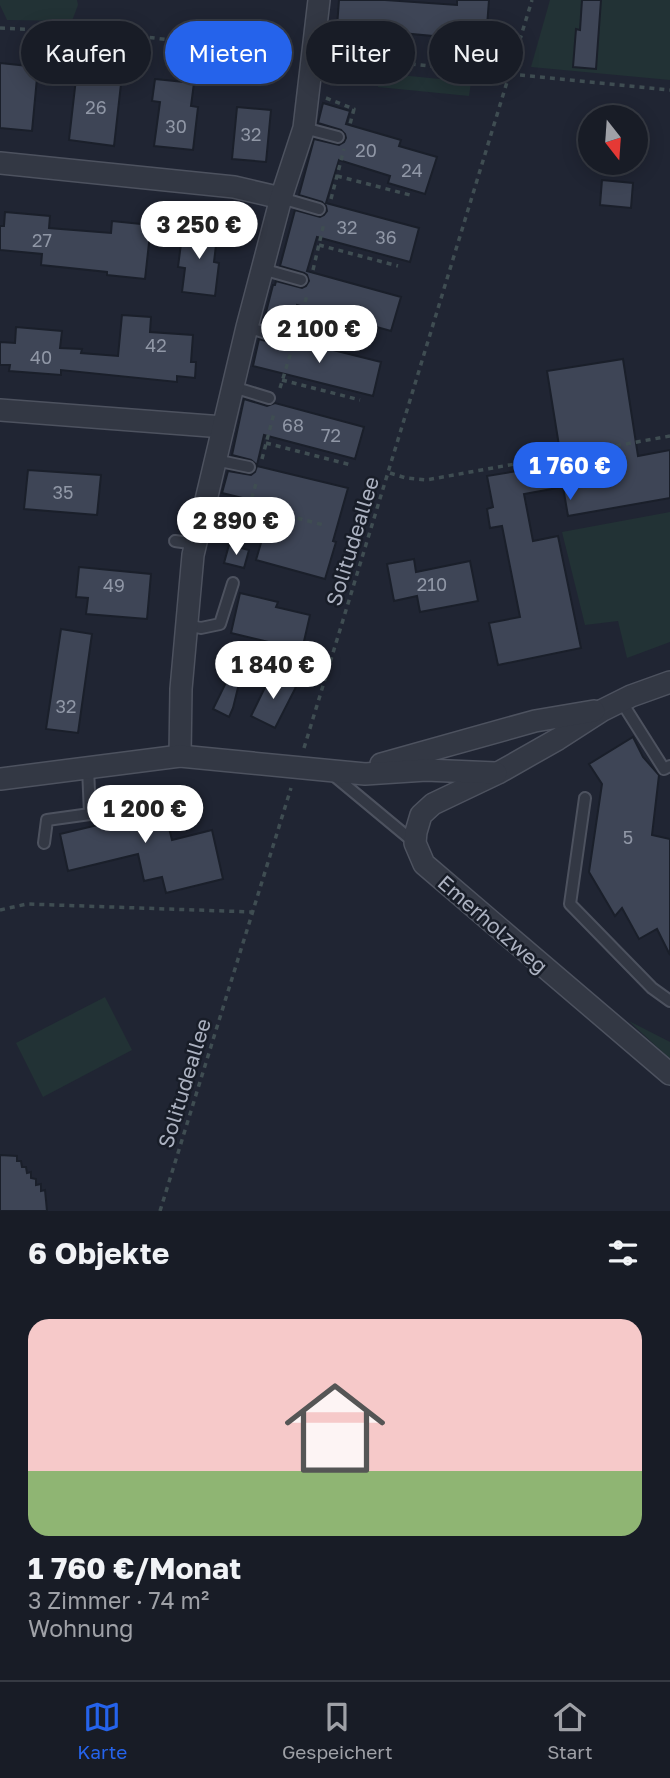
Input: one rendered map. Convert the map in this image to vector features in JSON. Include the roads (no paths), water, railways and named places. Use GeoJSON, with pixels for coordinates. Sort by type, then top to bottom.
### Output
{"type":"FeatureCollection","features":[{"type":"Feature","properties":{"kind":"street"},"geometry":{"type":"LineString","coordinates":[[180,756],[181,689],[193,555],[185,543],[215,460],[281,198],[304,128],[318,0]]}},
{"type":"Feature","properties":{"kind":"street"},"geometry":{"type":"LineString","coordinates":[[0,163],[234,187],[281,198]]}},
{"type":"Feature","properties":{"kind":"street"},"geometry":{"type":"LineString","coordinates":[[0,410],[223,427]]}},
{"type":"Feature","properties":{"kind":"street"},"geometry":{"type":"LineString","coordinates":[[415,844],[421,815],[432,804],[498,773],[612,706],[670,682]]}},
{"type":"Feature","properties":{"kind":"street"},"geometry":{"type":"LineString","coordinates":[[330,772],[374,766],[535,721],[612,706]]}},
{"type":"Feature","properties":{"kind":"street"},"geometry":{"type":"LineString","coordinates":[[0,779],[180,756],[365,774],[426,770],[498,773]]}},
{"type":"Feature","properties":{"kind":"street","name":"Emerholzweg"},"geometry":{"type":"LineString","coordinates":[[415,844],[424,864],[670,1074]]}},
{"type":"Feature","properties":{"kind":"lane"},"geometry":{"type":"LineString","coordinates":[[304,128],[338,137]]}},
{"type":"Feature","properties":{"kind":"lane"},"geometry":{"type":"LineString","coordinates":[[281,198],[319,209]]}},
{"type":"Feature","properties":{"kind":"lane"},"geometry":{"type":"LineString","coordinates":[[262,270],[300,280]]}},
{"type":"Feature","properties":{"kind":"lane"},"geometry":{"type":"LineString","coordinates":[[247,327],[285,338]]}},
{"type":"Feature","properties":{"kind":"lane"},"geometry":{"type":"LineString","coordinates":[[233,387],[268,398]]}},
{"type":"Feature","properties":{"kind":"lane"},"geometry":{"type":"LineString","coordinates":[[215,460],[249,467]]}},
{"type":"Feature","properties":{"kind":"lane"},"geometry":{"type":"LineString","coordinates":[[186,625],[201,628],[220,624],[233,583]]}},
{"type":"Feature","properties":{"kind":"lane"},"geometry":{"type":"LineString","coordinates":[[612,706],[664,769],[670,766]]}},
{"type":"Feature","properties":{"kind":"lane"},"geometry":{"type":"LineString","coordinates":[[44,843],[47,820],[90,814],[88,768]]}},
{"type":"Feature","properties":{"kind":"lane"},"geometry":{"type":"LineString","coordinates":[[330,772],[415,844]]}},
{"type":"Feature","properties":{"kind":"lane"},"geometry":{"type":"LineString","coordinates":[[585,798],[570,904],[652,988],[670,1001]]}}]}
